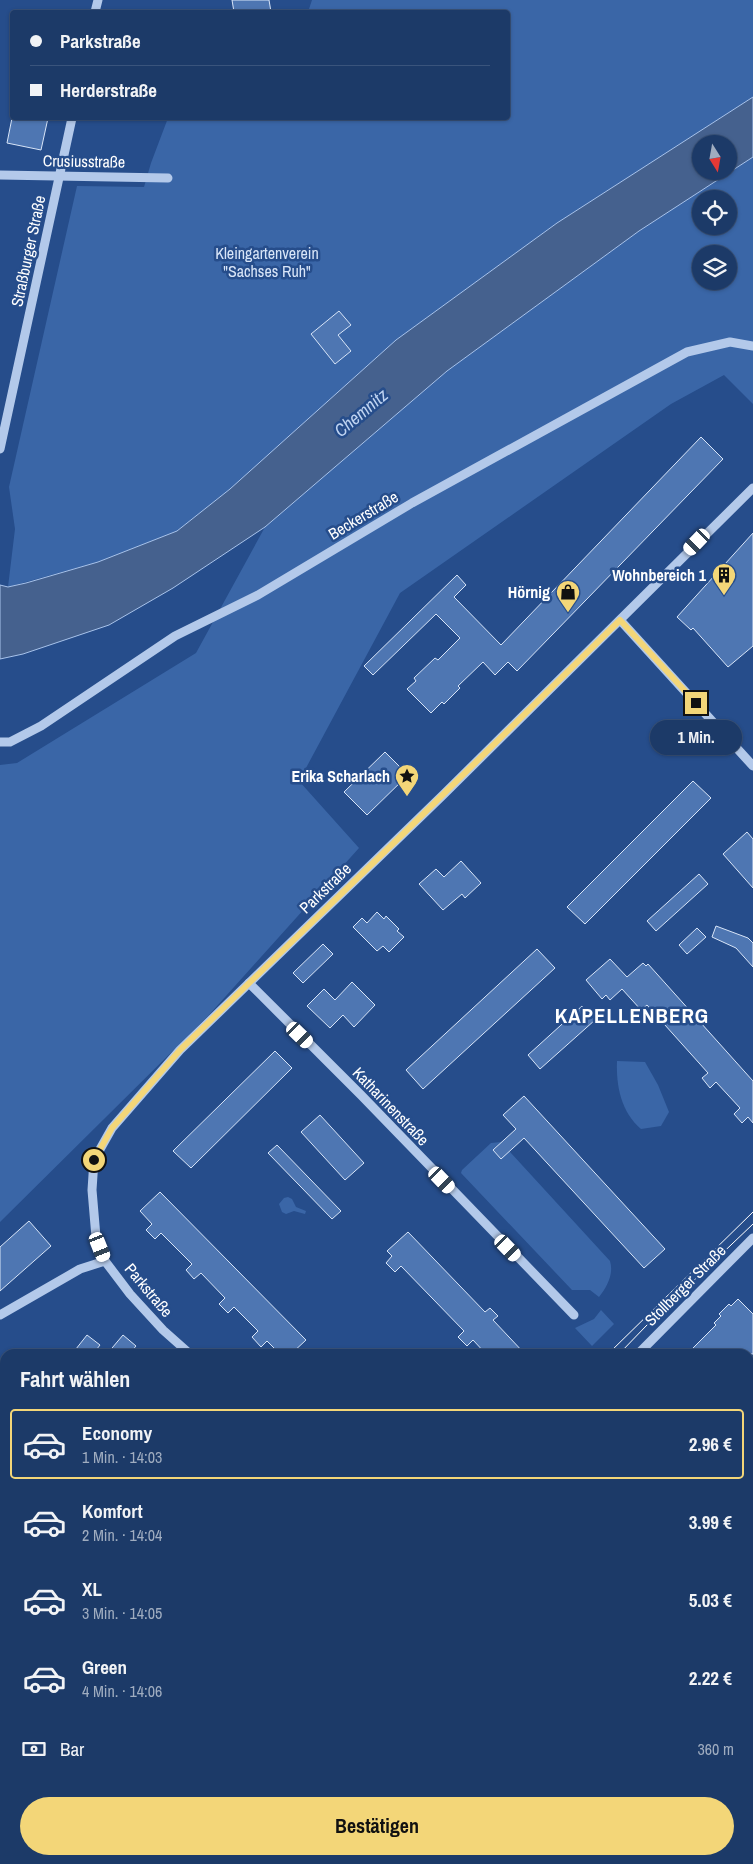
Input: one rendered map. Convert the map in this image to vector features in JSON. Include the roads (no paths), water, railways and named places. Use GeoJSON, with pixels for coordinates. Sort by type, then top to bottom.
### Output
{"type":"FeatureCollection","features":[{"type":"Feature","properties":{"kind":"street","name":"Straßburger Straße"},"geometry":{"type":"LineString","coordinates":[[0,449],[72,120]]}},
{"type":"Feature","properties":{"kind":"street","name":"Crusiusstraße"},"geometry":{"type":"LineString","coordinates":[[0,175],[168,178]]}},
{"type":"Feature","properties":{"kind":"street","name":"Beckerstraße"},"geometry":{"type":"LineString","coordinates":[[0,742],[10,742],[41,726],[175,636],[258,595],[412,503],[687,352],[730,342],[753,346]]}},
{"type":"Feature","properties":{"kind":"street","name":"Parkstraße"},"geometry":{"type":"LineString","coordinates":[[184,1349],[162,1330],[130,1294],[106,1261],[96,1237],[92,1190],[94,1160],[112,1128],[180,1050],[405,832],[753,488]]}},
{"type":"Feature","properties":{"kind":"street"},"geometry":{"type":"LineString","coordinates":[[620,620],[753,766]]}},
{"type":"Feature","properties":{"kind":"street","name":"Katharinenstraße"},"geometry":{"type":"LineString","coordinates":[[249,983],[361,1095],[574,1315]]}},
{"type":"Feature","properties":{"kind":"street","name":"Stollberger Straße"},"geometry":{"type":"LineString","coordinates":[[643,1349],[753,1238]]}},
{"type":"Feature","properties":{"kind":"street"},"geometry":{"type":"LineString","coordinates":[[0,1314],[80,1269],[106,1261]]}},
{"type":"Feature","properties":{"kind":"water"},"geometry":{"type":"Polygon","coordinates":[[[753,97],[753,157],[738,167],[738,135],[694,135],[753,97]]]}},
{"type":"Feature","properties":{"kind":"water","name":"Chemnitz"},"geometry":{"type":"Polygon","coordinates":[[[692,136],[692,180],[718,180],[702,190],[692,190],[692,197],[639,231],[447,371],[265,527],[173,588],[109,625],[23,654],[0,659],[0,585],[8,587],[26,583],[98,562],[177,531],[230,489],[396,340],[557,223],[692,136]]]}},
{"type":"Feature","properties":{"kind":"tram line"},"geometry":{"type":"LineString","coordinates":[[613,1349],[753,1212]]}},
{"type":"Feature","properties":{"kind":"tram line"},"geometry":{"type":"LineString","coordinates":[[624,1349],[753,1224]]}},
{"type":"Feature","properties":{"kind":"place","name":"Wohnbereich 1"},"geometry":{"type":"Point","coordinates":[724,596]}},
{"type":"Feature","properties":{"kind":"place","name":"Hörnig"},"geometry":{"type":"Point","coordinates":[568,613]}},
{"type":"Feature","properties":{"kind":"place","name":"Erika Scharlach"},"geometry":{"type":"Point","coordinates":[407,797]}},
{"type":"Feature","properties":{"kind":"district","name":"KAPELLENBERG"},"geometry":{"type":"Point","coordinates":[632,1016]}},
{"type":"Feature","properties":{"kind":"park label","name":"Kleingartenverein \"Sachses Ruh\""},"geometry":{"type":"Point","coordinates":[267,262]}}]}
